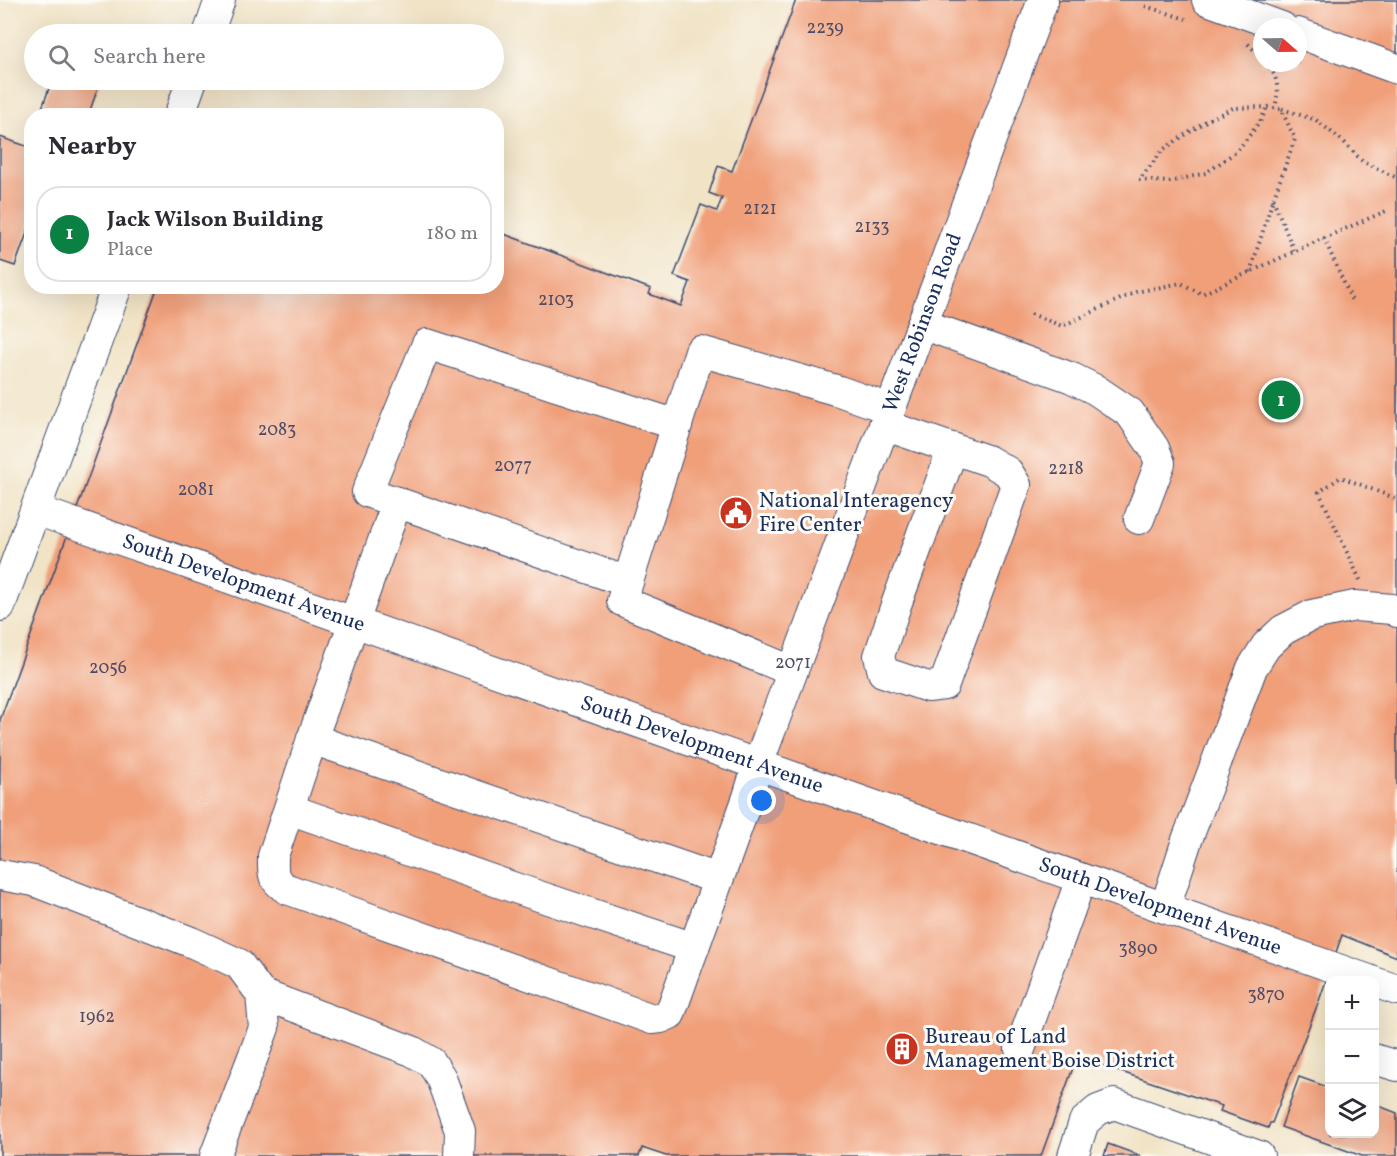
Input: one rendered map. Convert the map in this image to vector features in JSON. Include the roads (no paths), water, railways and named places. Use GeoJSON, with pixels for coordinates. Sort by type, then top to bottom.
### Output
{"type":"FeatureCollection","features":[{"type":"Feature","properties":{"kind":"street"},"geometry":{"type":"LineString","coordinates":[[212,24],[220,0]]}},
{"type":"Feature","properties":{"kind":"street","name":"West Robinson Road"},"geometry":{"type":"LineString","coordinates":[[289,809],[273,856],[273,874],[278,883],[287,889],[652,1019],[670,1014],[796,660],[1043,0]]}},
{"type":"Feature","properties":{"kind":"street"},"geometry":{"type":"LineString","coordinates":[[1207,0],[1257,18]]}},
{"type":"Feature","properties":{"kind":"street"},"geometry":{"type":"LineString","coordinates":[[1307,36],[1397,69]]}},
{"type":"Feature","properties":{"kind":"street"},"geometry":{"type":"LineString","coordinates":[[181,108],[188,90]]}},
{"type":"Feature","properties":{"kind":"street"},"geometry":{"type":"LineString","coordinates":[[0,606],[114,294]]}},
{"type":"Feature","properties":{"kind":"street"},"geometry":{"type":"LineString","coordinates":[[922,324],[1072,378],[1096,390],[1130,413],[1154,448],[1160,463],[1139,519]]}},
{"type":"Feature","properties":{"kind":"street"},"geometry":{"type":"LineString","coordinates":[[628,582],[368,492],[426,344],[677,425]]}},
{"type":"Feature","properties":{"kind":"street"},"geometry":{"type":"LineString","coordinates":[[796,660],[622,601],[700,351],[839,391],[887,417],[952,448],[989,461],[1008,472],[1016,484],[944,685],[928,687],[883,672],[879,656],[952,448]]}},
{"type":"Feature","properties":{"kind":"street"},"geometry":{"type":"LineString","coordinates":[[397,502],[289,809],[694,948]]}},
{"type":"Feature","properties":{"kind":"street","name":"South Development Avenue"},"geometry":{"type":"LineString","coordinates":[[36,510],[1356,976]]}},
{"type":"Feature","properties":{"kind":"street"},"geometry":{"type":"LineString","coordinates":[[1165,908],[1187,840],[1252,668],[1266,646],[1283,630],[1312,615],[1355,606],[1392,609],[1397,612]]}},
{"type":"Feature","properties":{"kind":"street"},"geometry":{"type":"LineString","coordinates":[[312,739],[718,879]]}},
{"type":"Feature","properties":{"kind":"street"},"geometry":{"type":"LineString","coordinates":[[0,875],[34,881],[201,946],[238,964],[261,994],[412,1051],[431,1062],[441,1078],[460,1131],[459,1156]]}},
{"type":"Feature","properties":{"kind":"street"},"geometry":{"type":"LineString","coordinates":[[1020,1049],[1081,879]]}},
{"type":"Feature","properties":{"kind":"street"},"geometry":{"type":"LineString","coordinates":[[1379,984],[1397,990]]}},
{"type":"Feature","properties":{"kind":"street"},"geometry":{"type":"LineString","coordinates":[[215,1156],[264,1028],[261,994]]}},
{"type":"Feature","properties":{"kind":"street"},"geometry":{"type":"LineString","coordinates":[[1379,1061],[1397,1066]]}},
{"type":"Feature","properties":{"kind":"street"},"geometry":{"type":"LineString","coordinates":[[1072,1156],[1084,1122],[1098,1110],[1114,1104],[1259,1156]]}},
{"type":"Feature","properties":{"kind":"place","name":"Jack Wilson Building"},"geometry":{"type":"Point","coordinates":[1281,400]}},
{"type":"Feature","properties":{"kind":"place","name":"National Interagency Fire Center"},"geometry":{"type":"Point","coordinates":[736,513]}},
{"type":"Feature","properties":{"kind":"place","name":"Bureau of Land Management Boise District"},"geometry":{"type":"Point","coordinates":[902,1049]}}]}
